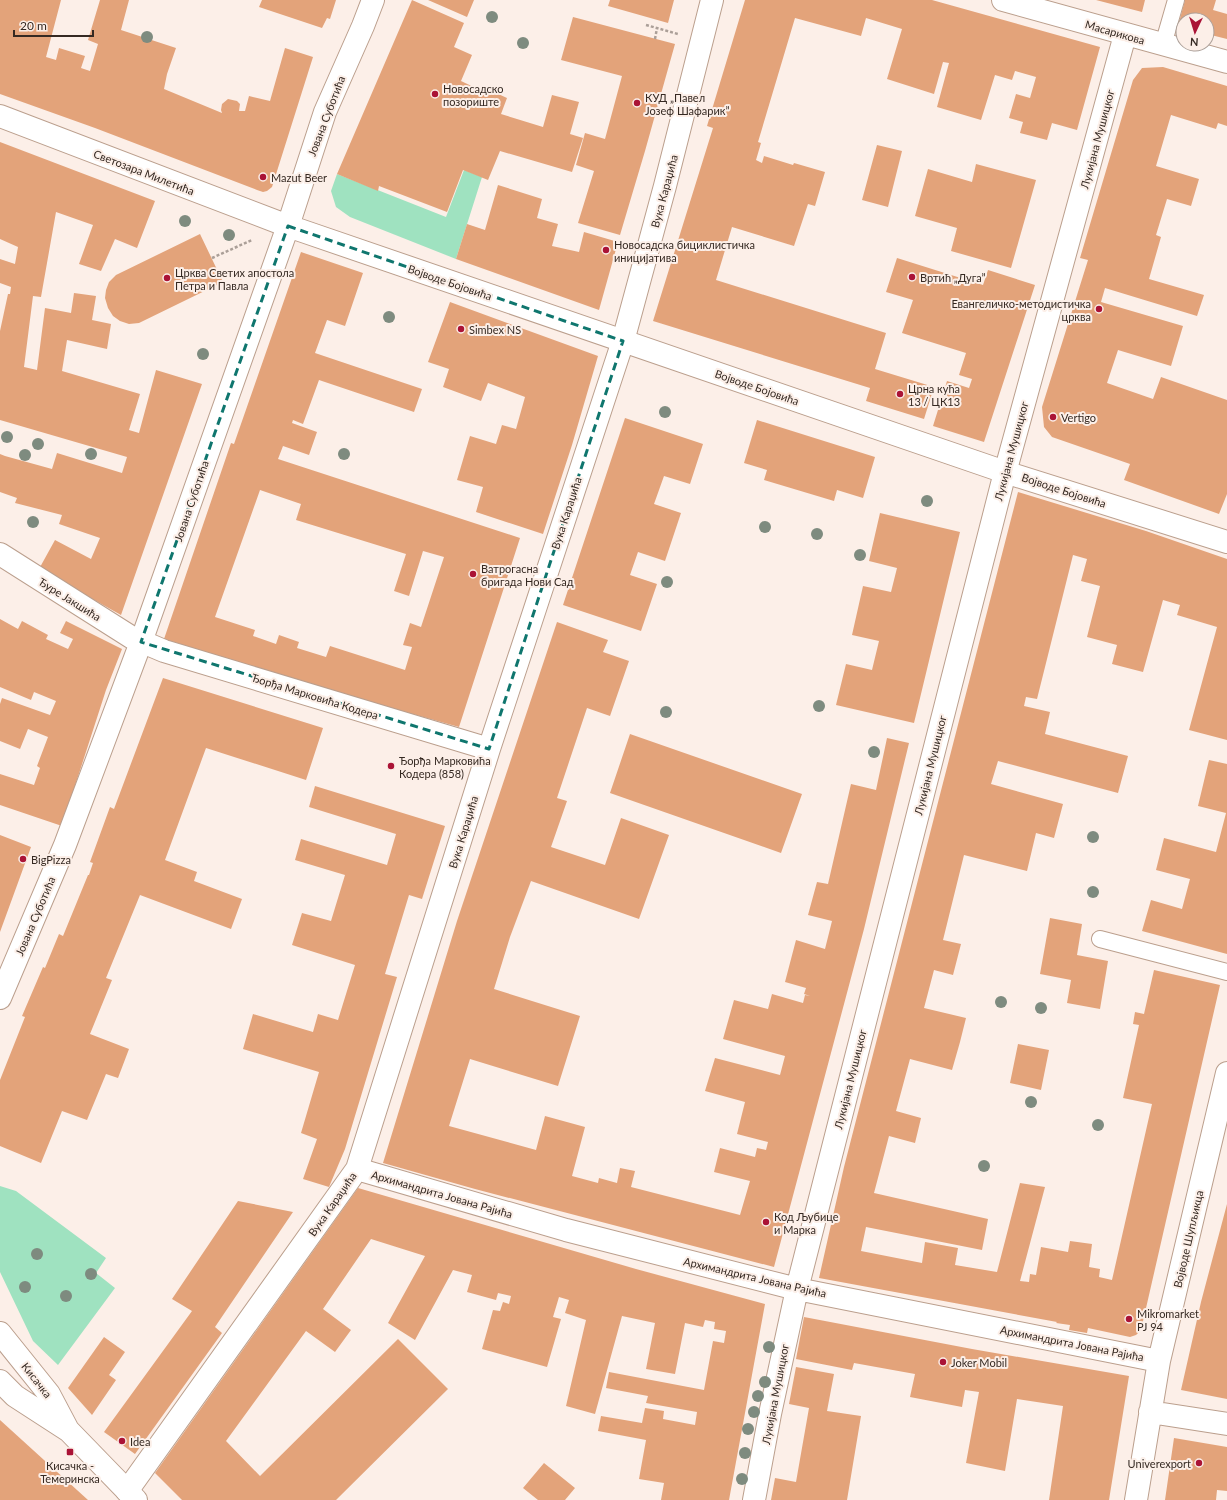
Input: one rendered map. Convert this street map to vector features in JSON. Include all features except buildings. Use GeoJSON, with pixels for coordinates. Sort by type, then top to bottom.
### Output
{"type":"FeatureCollection","features":[{"type":"Feature","properties":{"kind":"street","name":"Јована Суботића"},"geometry":{"type":"LineString","coordinates":[[0,998],[65,845],[141,642],[288,226],[326,112],[373,0]]}},
{"type":"Feature","properties":{"kind":"street","name":"Вука Караџића"},"geometry":{"type":"LineString","coordinates":[[132,1496],[357,1169],[489,749],[623,341],[665,186],[712,0]]}},
{"type":"Feature","properties":{"kind":"street","name":"Масарикова"},"geometry":{"type":"LineString","coordinates":[[1003,0],[1227,62]]}},
{"type":"Feature","properties":{"kind":"street","name":"Лукијана Мушицког"},"geometry":{"type":"LineString","coordinates":[[754,1500],[770,1414],[797,1289],[1005,472],[1125,35]]}},
{"type":"Feature","properties":{"kind":"street","name":"Светозара Милетића"},"geometry":{"type":"LineString","coordinates":[[0,116],[288,226]]}},
{"type":"Feature","properties":{"kind":"street","name":"Војводе Бојовића"},"geometry":{"type":"LineString","coordinates":[[288,226],[1005,472],[1227,542]]}},
{"type":"Feature","properties":{"kind":"street","name":"Ђуре Јакшића"},"geometry":{"type":"LineString","coordinates":[[0,554],[141,642]]}},
{"type":"Feature","properties":{"kind":"street","name":"Ђорђа Марковића Кодера"},"geometry":{"type":"LineString","coordinates":[[141,642],[164,651],[489,749]]}},
{"type":"Feature","properties":{"kind":"street","name":"Војводе Шупљикца"},"geometry":{"type":"LineString","coordinates":[[1136,1500],[1159,1361],[1227,1073]]}},
{"type":"Feature","properties":{"kind":"street","name":"Архимандрита Јована Рајића"},"geometry":{"type":"LineString","coordinates":[[357,1169],[566,1230],[797,1289],[1159,1361]]}},
{"type":"Feature","properties":{"kind":"street","name":"Кисачка"},"geometry":{"type":"LineString","coordinates":[[0,1333],[49,1394],[69,1431]]}},
{"type":"Feature","properties":{"kind":"street","name":"Кисачка"},"geometry":{"type":"LineString","coordinates":[[0,1382],[15,1396],[69,1431],[132,1496]]}},
{"type":"Feature","properties":{"kind":"street"},"geometry":{"type":"LineString","coordinates":[[1150,1412],[1227,1424]]}},
{"type":"Feature","properties":{"kind":"lane"},"geometry":{"type":"LineString","coordinates":[[1163,45],[1176,0]]}},
{"type":"Feature","properties":{"kind":"lane"},"geometry":{"type":"LineString","coordinates":[[1100,939],[1227,972]]}},
{"type":"Feature","properties":{"kind":"path"},"geometry":{"type":"LineString","coordinates":[[646,25],[684,36]]}},
{"type":"Feature","properties":{"kind":"path"},"geometry":{"type":"LineString","coordinates":[[655,39],[657,28]]}},
{"type":"Feature","properties":{"kind":"path"},"geometry":{"type":"LineString","coordinates":[[212,258],[252,240]]}},
{"type":"Feature","properties":{"kind":"highlighted area"},"geometry":{"type":"Polygon","coordinates":[[[288,226],[623,341],[489,749],[141,642],[288,226]]]}},
{"type":"Feature","properties":{"kind":"green space"},"geometry":{"type":"Polygon","coordinates":[[[464,170],[482,177],[456,259],[350,217],[336,207],[331,191],[337,174],[446,217],[464,170]]]}},
{"type":"Feature","properties":{"kind":"green space"},"geometry":{"type":"Polygon","coordinates":[[[0,1186],[16,1191],[106,1258],[96,1273],[115,1288],[58,1365],[33,1341],[0,1272],[0,1186]]]}},
{"type":"Feature","properties":{"kind":"place","name":"Новосадско позориште"},"geometry":{"type":"Point","coordinates":[435,94]}},
{"type":"Feature","properties":{"kind":"place","name":"КУД „Павел Јозеф Шафарик”"},"geometry":{"type":"Point","coordinates":[637,103]}},
{"type":"Feature","properties":{"kind":"place","name":"Mazut Beer"},"geometry":{"type":"Point","coordinates":[263,177]}},
{"type":"Feature","properties":{"kind":"place","name":"Новосадска бициклистичка иницијатива"},"geometry":{"type":"Point","coordinates":[606,250]}},
{"type":"Feature","properties":{"kind":"place","name":"Вртић „Дуга”"},"geometry":{"type":"Point","coordinates":[912,277]}},
{"type":"Feature","properties":{"kind":"place","name":"Црква Светих апостола Петра и Павла"},"geometry":{"type":"Point","coordinates":[167,278]}},
{"type":"Feature","properties":{"kind":"place","name":"Евангеличко-методистичка црква"},"geometry":{"type":"Point","coordinates":[1099,309]}},
{"type":"Feature","properties":{"kind":"place","name":"Simbex NS"},"geometry":{"type":"Point","coordinates":[461,329]}},
{"type":"Feature","properties":{"kind":"place","name":"Црна кућа 13 / ЦК13"},"geometry":{"type":"Point","coordinates":[900,394]}},
{"type":"Feature","properties":{"kind":"place","name":"Vertigo"},"geometry":{"type":"Point","coordinates":[1053,417]}},
{"type":"Feature","properties":{"kind":"place","name":"Ватрогасна бригада Нови Сад"},"geometry":{"type":"Point","coordinates":[473,574]}},
{"type":"Feature","properties":{"kind":"place","name":"Ђорђа Марковића Кодера (858)"},"geometry":{"type":"Point","coordinates":[391,766]}},
{"type":"Feature","properties":{"kind":"place","name":"BigPizza"},"geometry":{"type":"Point","coordinates":[23,859]}},
{"type":"Feature","properties":{"kind":"place","name":"Код Љубице и Марка"},"geometry":{"type":"Point","coordinates":[766,1222]}},
{"type":"Feature","properties":{"kind":"place","name":"Mikromarket PJ 94"},"geometry":{"type":"Point","coordinates":[1129,1319]}},
{"type":"Feature","properties":{"kind":"place","name":"Joker Mobil"},"geometry":{"type":"Point","coordinates":[943,1362]}},
{"type":"Feature","properties":{"kind":"place","name":"Idea"},"geometry":{"type":"Point","coordinates":[122,1441]}},
{"type":"Feature","properties":{"kind":"place","name":"Кисачка - Темеринска"},"geometry":{"type":"Point","coordinates":[70,1452]}},
{"type":"Feature","properties":{"kind":"place","name":"Univerexport"},"geometry":{"type":"Point","coordinates":[1199,1463]}}]}
